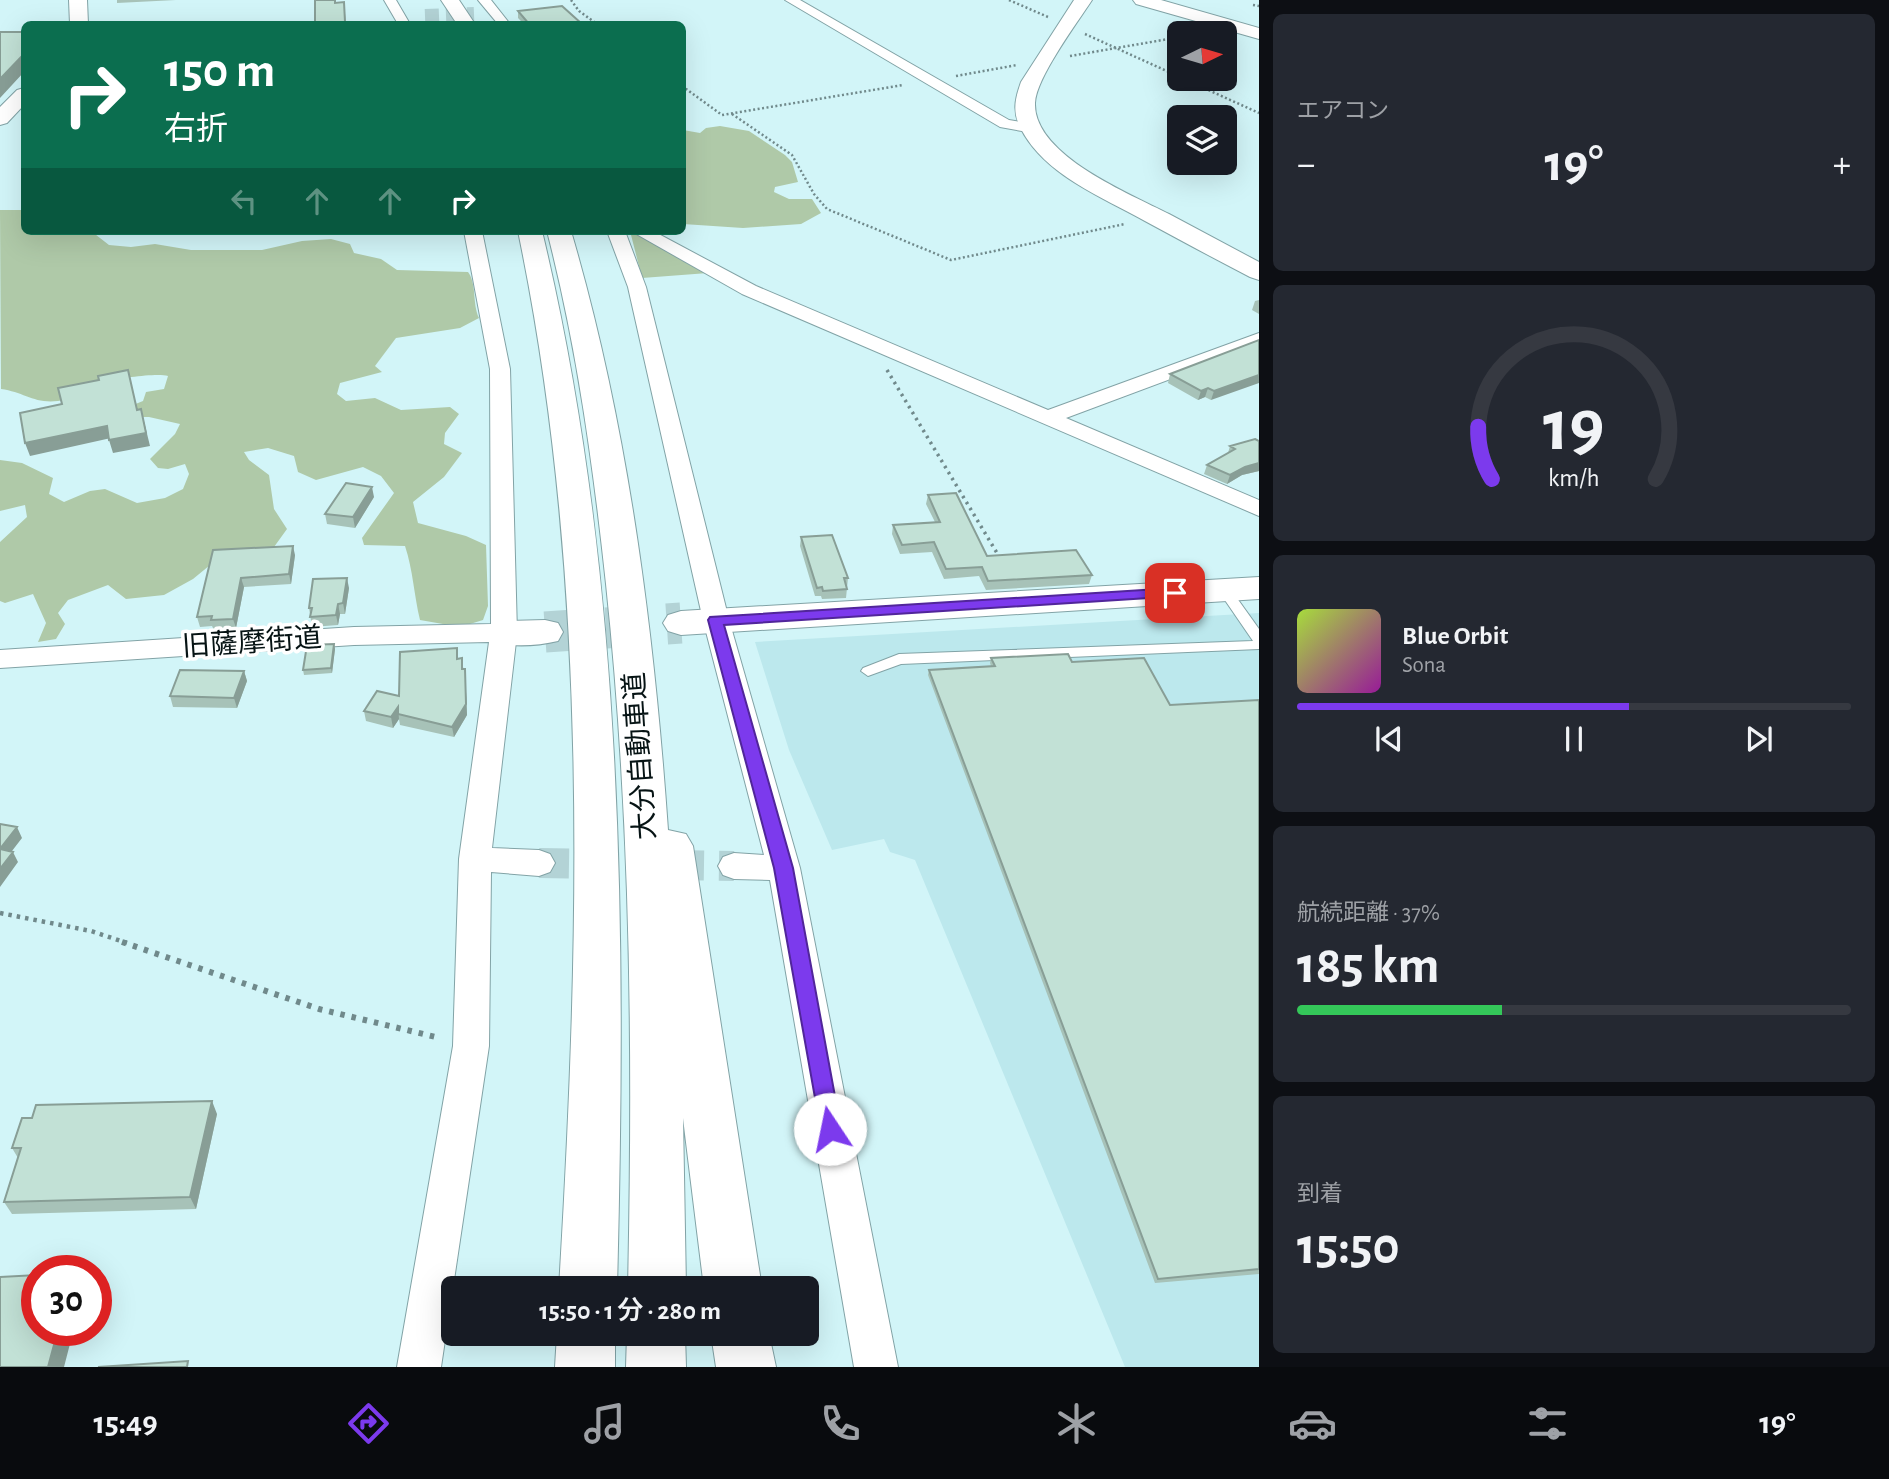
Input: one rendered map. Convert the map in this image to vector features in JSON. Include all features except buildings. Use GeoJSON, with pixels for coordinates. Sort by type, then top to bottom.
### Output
{"type":"FeatureCollection","features":[{"type":"Feature","properties":{"kind":"main road"},"geometry":{"type":"LineString","coordinates":[[78,0],[79,21]]}},
{"type":"Feature","properties":{"kind":"main road"},"geometry":{"type":"LineString","coordinates":[[450,0],[470,19]]}},
{"type":"Feature","properties":{"kind":"main road"},"geometry":{"type":"LineString","coordinates":[[1083,0],[1031,82],[1024,102],[1032,128],[1062,162],[1088,181],[1259,272]]}},
{"type":"Feature","properties":{"kind":"main road"},"geometry":{"type":"LineString","coordinates":[[1142,0],[1259,34]]}},
{"type":"Feature","properties":{"kind":"main road"},"geometry":{"type":"LineString","coordinates":[[0,119],[21,97]]}},
{"type":"Feature","properties":{"kind":"main road","name":"大分自動車道"},"geometry":{"type":"LineString","coordinates":[[531,235],[552,330],[571,462],[592,728],[596,963],[588,1276]]}},
{"type":"Feature","properties":{"kind":"main road","name":"大分自動車道"},"geometry":{"type":"LineString","coordinates":[[560,235],[585,328],[608,460],[633,641],[641,727],[654,956],[657,1276]]}},
{"type":"Feature","properties":{"kind":"main road"},"geometry":{"type":"LineString","coordinates":[[698,622],[1242,589]]}},
{"type":"Feature","properties":{"kind":"main road"},"geometry":{"type":"LineString","coordinates":[[504,633],[545,632]]}},
{"type":"Feature","properties":{"kind":"main road"},"geometry":{"type":"LineString","coordinates":[[633,641],[666,812],[731,1276]]}},
{"type":"Feature","properties":{"kind":"main road"},"geometry":{"type":"LineString","coordinates":[[585,1367],[586,1346]]}},
{"type":"Feature","properties":{"kind":"main road"},"geometry":{"type":"LineString","coordinates":[[656,1346],[656,1367]]}},
{"type":"Feature","properties":{"kind":"main road"},"geometry":{"type":"LineString","coordinates":[[742,1346],[746,1367]]}},
{"type":"Feature","properties":{"kind":"street"},"geometry":{"type":"LineString","coordinates":[[390,0],[406,20]]}},
{"type":"Feature","properties":{"kind":"street"},"geometry":{"type":"LineString","coordinates":[[484,0],[502,21]]}},
{"type":"Feature","properties":{"kind":"street"},"geometry":{"type":"LineString","coordinates":[[791,0],[1005,124],[1032,128]]}},
{"type":"Feature","properties":{"kind":"street"},"geometry":{"type":"LineString","coordinates":[[470,19],[495,13]]}},
{"type":"Feature","properties":{"kind":"street"},"geometry":{"type":"LineString","coordinates":[[419,1367],[471,1046],[475,859],[504,633],[500,369],[474,235]]}},
{"type":"Feature","properties":{"kind":"street"},"geometry":{"type":"LineString","coordinates":[[618,235],[637,287],[656,359],[698,622],[784,868],[876,1367]]}},
{"type":"Feature","properties":{"kind":"street"},"geometry":{"type":"LineString","coordinates":[[647,235],[749,290],[1259,509]]}},
{"type":"Feature","properties":{"kind":"street"},"geometry":{"type":"LineString","coordinates":[[1047,418],[1259,339]]}},
{"type":"Feature","properties":{"kind":"street","name":"旧薩摩街道"},"geometry":{"type":"LineString","coordinates":[[0,659],[354,636],[504,633]]}},
{"type":"Feature","properties":{"kind":"street"},"geometry":{"type":"LineString","coordinates":[[475,859],[539,863]]}},
{"type":"Feature","properties":{"kind":"street"},"geometry":{"type":"LineString","coordinates":[[734,866],[784,868]]}},
{"type":"Feature","properties":{"kind":"lane"},"geometry":{"type":"LineString","coordinates":[[1242,589],[1259,639]]}},
{"type":"Feature","properties":{"kind":"lane"},"geometry":{"type":"LineString","coordinates":[[868,671],[899,659],[1259,645]]}},
{"type":"Feature","properties":{"kind":"path"},"geometry":{"type":"LineString","coordinates":[[571,0],[579,11],[593,21]]}},
{"type":"Feature","properties":{"kind":"path"},"geometry":{"type":"LineString","coordinates":[[1253,5],[1259,6]]}},
{"type":"Feature","properties":{"kind":"path"},"geometry":{"type":"LineString","coordinates":[[1167,39],[1115,48],[1167,71]]}},
{"type":"Feature","properties":{"kind":"path"},"geometry":{"type":"LineString","coordinates":[[686,89],[722,115],[929,80]]}},
{"type":"Feature","properties":{"kind":"path"},"geometry":{"type":"LineString","coordinates":[[1211,91],[1259,113]]}},
{"type":"Feature","properties":{"kind":"path"},"geometry":{"type":"LineString","coordinates":[[731,113],[792,155],[814,194],[827,209],[951,260],[1155,218]]}},
{"type":"Feature","properties":{"kind":"path"},"geometry":{"type":"LineString","coordinates":[[875,344],[890,376],[1026,602]]}},
{"type":"Feature","properties":{"kind":"path"},"geometry":{"type":"LineString","coordinates":[[0,914],[91,931],[319,1009],[471,1046]]}},
{"type":"Feature","properties":{"kind":"shaded area"},"geometry":{"type":"Polygon","coordinates":[[[1259,613],[1259,1367],[1125,1367],[915,860],[890,852],[884,839],[832,850],[789,750],[755,642],[1259,613]]]}},
{"type":"Feature","properties":{"kind":"green space"},"geometry":{"type":"Polygon","coordinates":[[[720,126],[749,131],[785,155],[792,162],[798,182],[775,187],[774,192],[789,199],[812,199],[821,213],[801,224],[743,228],[686,224],[686,131],[700,133],[706,128],[720,126]]]}},
{"type":"Feature","properties":{"kind":"green space"},"geometry":{"type":"Polygon","coordinates":[[[0,210],[21,210],[21,235],[96,235],[109,245],[131,247],[155,244],[191,250],[262,250],[302,241],[331,239],[350,244],[354,253],[381,259],[397,270],[468,272],[473,282],[479,318],[460,328],[396,338],[375,366],[382,372],[340,383],[337,394],[346,401],[375,398],[401,410],[450,407],[459,414],[445,433],[444,444],[462,453],[444,477],[413,502],[418,523],[466,536],[486,545],[488,606],[483,620],[460,627],[420,620],[405,546],[364,545],[362,538],[394,493],[381,476],[363,467],[316,480],[298,472],[294,456],[268,448],[244,452],[249,460],[269,475],[274,509],[287,529],[274,547],[215,561],[193,579],[164,595],[126,599],[108,585],[68,600],[58,613],[65,624],[56,639],[38,642],[46,623],[33,594],[5,603],[0,601],[0,542],[27,517],[25,505],[0,511],[0,460],[22,463],[53,478],[49,494],[64,502],[90,491],[105,489],[137,503],[165,498],[183,489],[189,474],[185,464],[168,469],[158,468],[150,459],[175,434],[180,424],[149,417],[125,417],[128,407],[143,401],[146,392],[164,389],[168,376],[148,375],[109,381],[72,398],[58,401],[42,401],[1,389],[0,210]]]}},
{"type":"Feature","properties":{"kind":"green space"},"geometry":{"type":"Polygon","coordinates":[[[631,235],[637,235],[708,273],[642,278],[631,235]]]}},
{"type":"Feature","properties":{"kind":"tunnel"},"geometry":{"type":"LineString","coordinates":[[425,16],[474,14]]}},
{"type":"Feature","properties":{"kind":"tunnel"},"geometry":{"type":"LineString","coordinates":[[545,632],[681,623]]}},
{"type":"Feature","properties":{"kind":"tunnel"},"geometry":{"type":"LineString","coordinates":[[539,863],[734,866]]}},
{"type":"Feature","properties":{"kind":"route"},"geometry":{"type":"LineString","coordinates":[[830,1129],[784,868],[716,620],[1175,593]]}}]}
